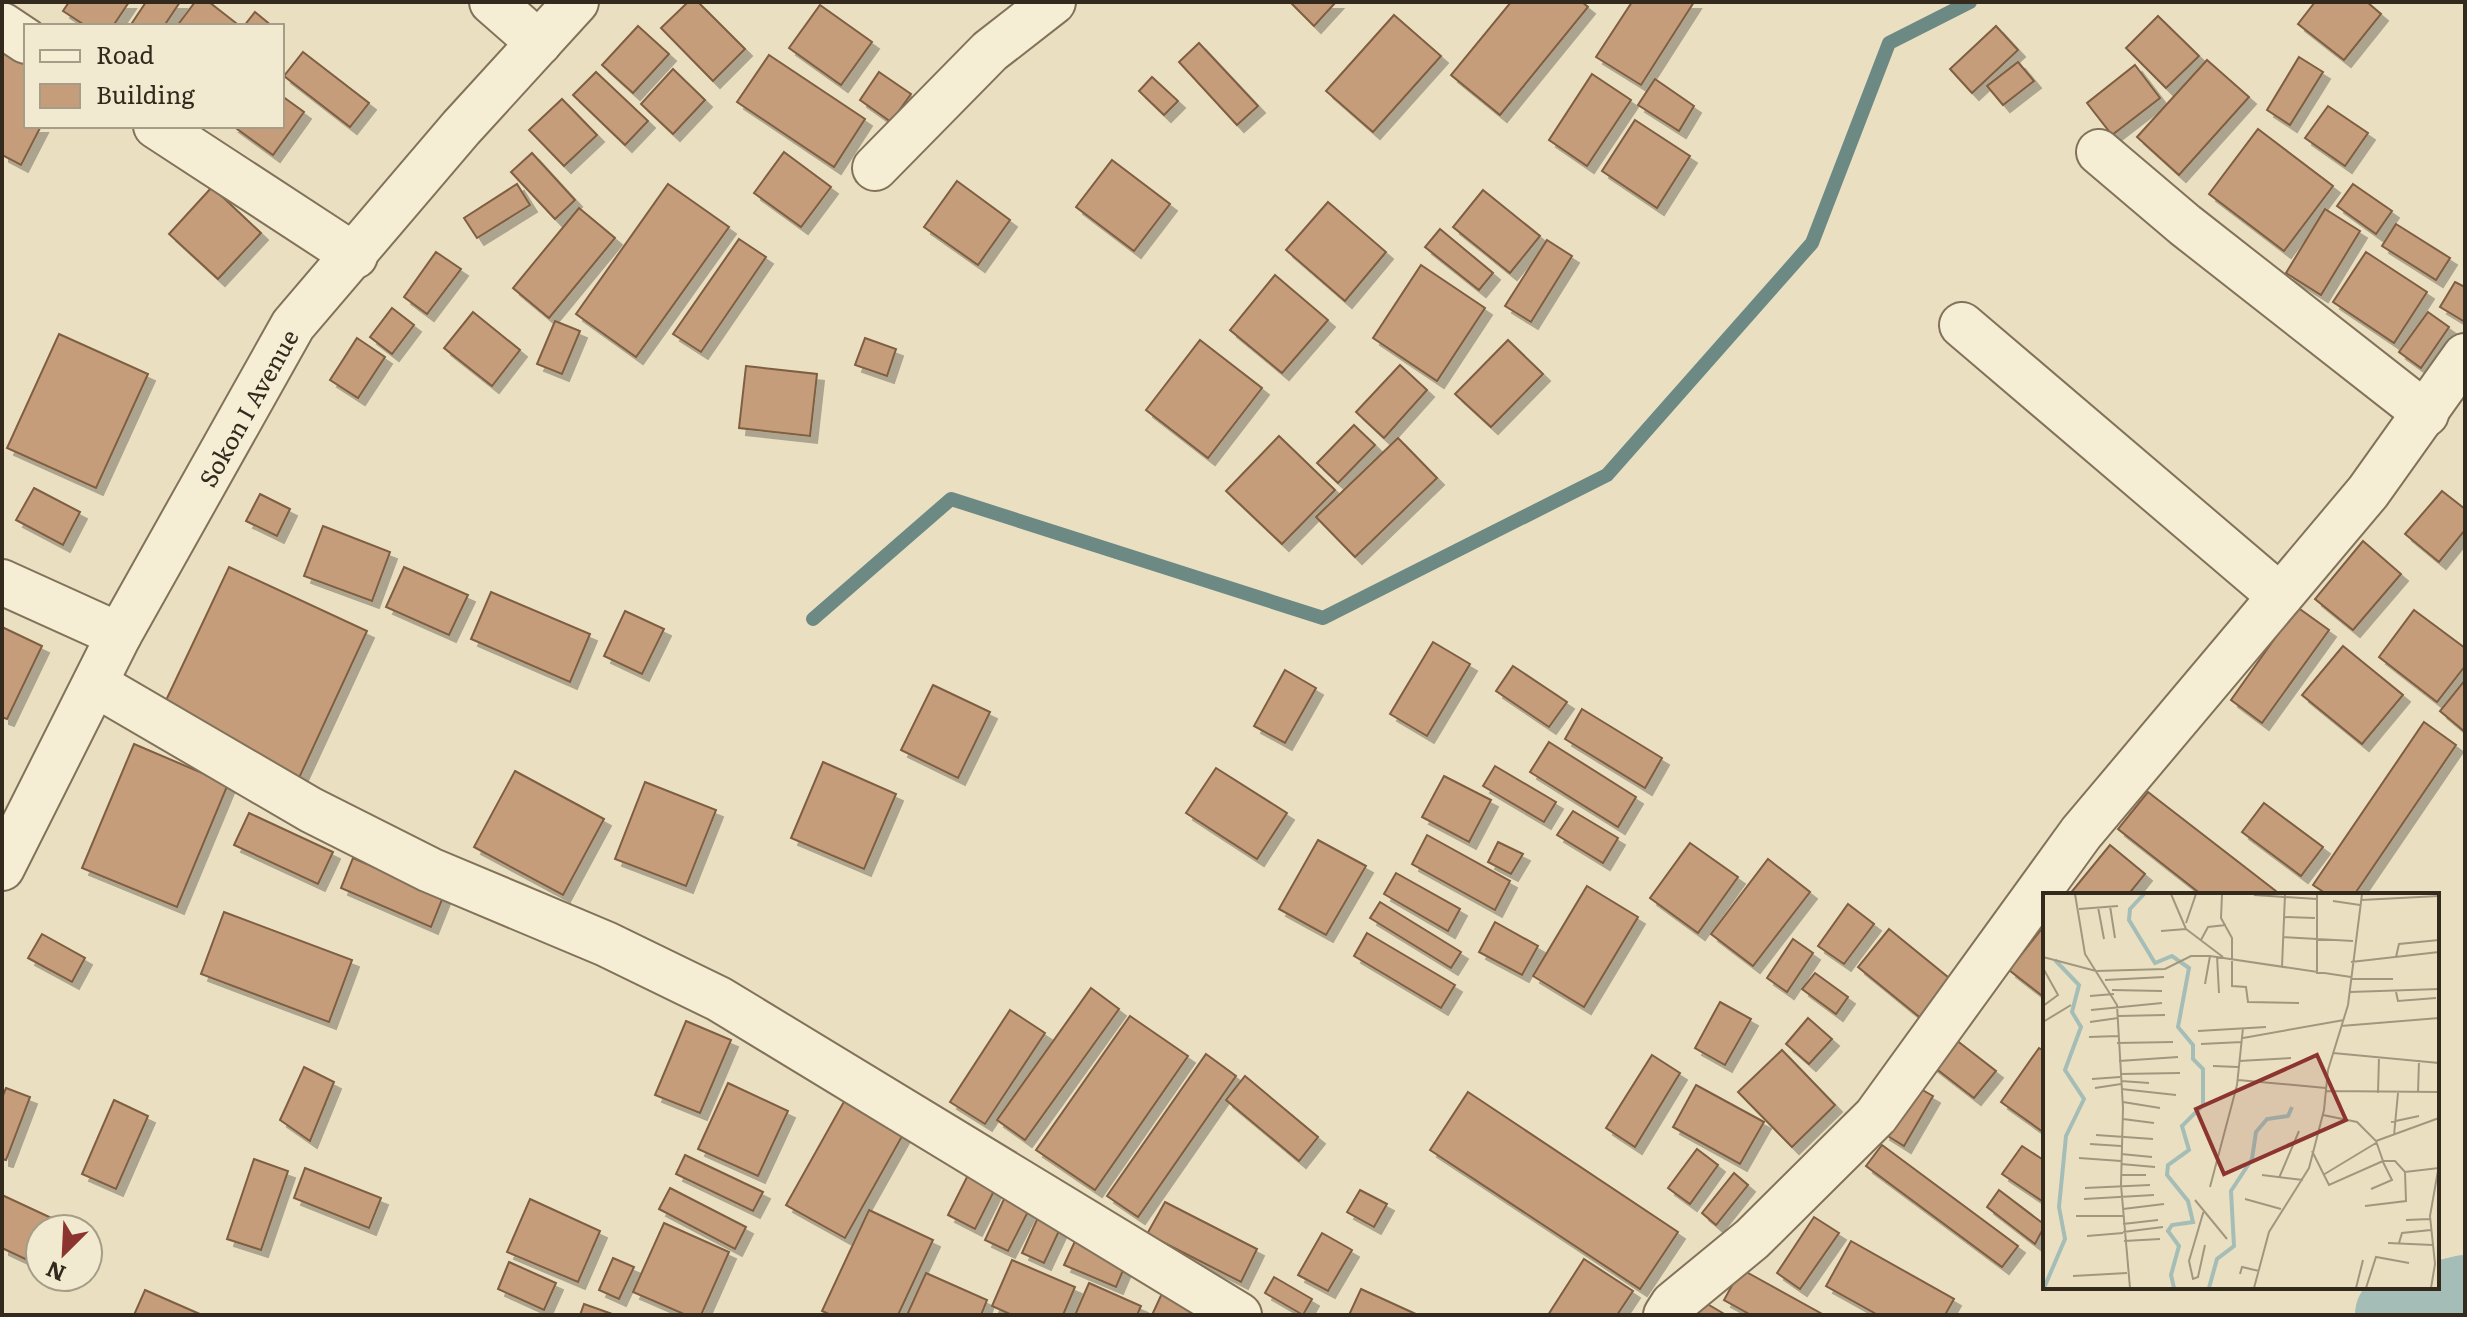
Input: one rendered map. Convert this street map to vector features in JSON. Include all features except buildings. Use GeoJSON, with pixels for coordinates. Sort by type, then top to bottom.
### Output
{"type":"FeatureCollection","features":[{"type":"Feature","properties":{"kind":"street"},"geometry":{"type":"LineString","coordinates":[[492,2],[539,43]]}},
{"type":"Feature","properties":{"kind":"street","name":"Sokon I Avenue"},"geometry":{"type":"LineString","coordinates":[[2,868],[119,635],[293,325],[355,256],[461,128],[576,2]]}},
{"type":"Feature","properties":{"kind":"street"},"geometry":{"type":"LineString","coordinates":[[875,168],[990,51],[1053,2]]}},
{"type":"Feature","properties":{"kind":"street"},"geometry":{"type":"LineString","coordinates":[[2,25],[24,40]]}},
{"type":"Feature","properties":{"kind":"street"},"geometry":{"type":"LineString","coordinates":[[159,128],[355,256]]}},
{"type":"Feature","properties":{"kind":"street"},"geometry":{"type":"LineString","coordinates":[[2099,152],[2426,414]]}},
{"type":"Feature","properties":{"kind":"street"},"geometry":{"type":"LineString","coordinates":[[1962,325],[2280,596]]}},
{"type":"Feature","properties":{"kind":"street"},"geometry":{"type":"LineString","coordinates":[[1666,1315],[1752,1239],[1876,1116],[2081,833],[2368,492],[2465,356]]}},
{"type":"Feature","properties":{"kind":"street"},"geometry":{"type":"LineString","coordinates":[[2,582],[119,635]]}},
{"type":"Feature","properties":{"kind":"street"},"geometry":{"type":"LineString","coordinates":[[95,684],[311,810],[430,870],[606,944],[719,999],[1239,1315]]}},
{"type":"Feature","properties":{"kind":"waterway"},"geometry":{"type":"LineString","coordinates":[[813,619],[951,499],[1323,618],[1607,475],[1812,243],[1889,43],[1970,2]]}},
{"type":"Feature","properties":{"kind":"waterway"},"geometry":{"type":"LineString","coordinates":[[2399,1315],[2465,1299]]}}]}
